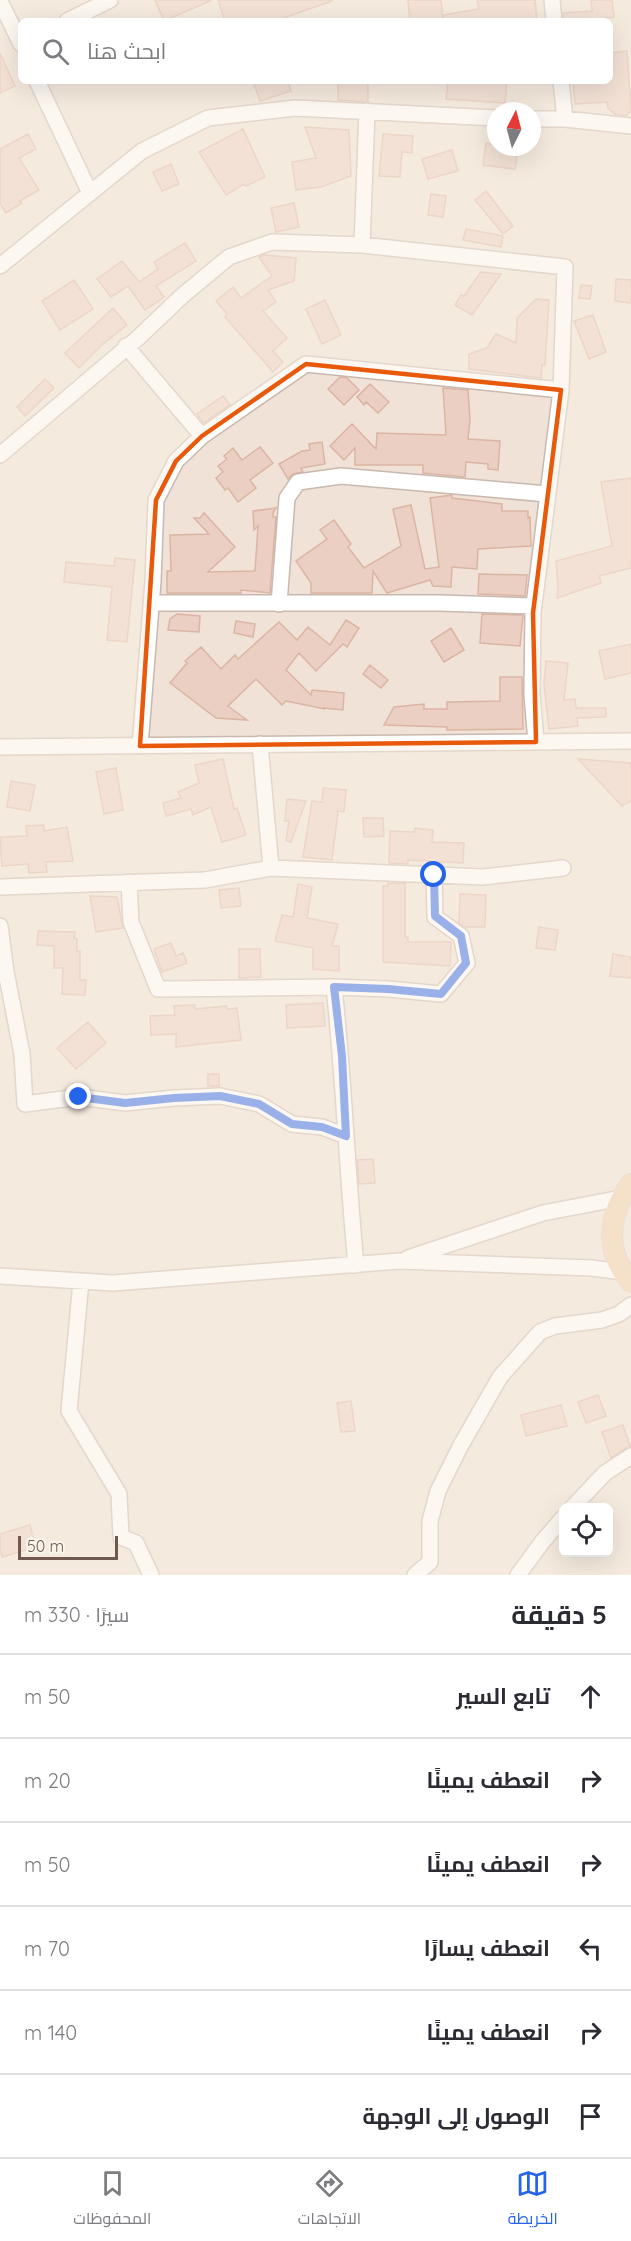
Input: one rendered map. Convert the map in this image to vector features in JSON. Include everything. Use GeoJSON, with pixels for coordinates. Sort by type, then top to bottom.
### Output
{"type":"FeatureCollection","features":[{"type":"Feature","properties":{"kind":"main road"},"geometry":{"type":"LineString","coordinates":[[627,1277],[613,1251],[611,1227],[617,1204],[628,1187]]}},
{"type":"Feature","properties":{"kind":"street"},"geometry":{"type":"LineString","coordinates":[[73,18],[110,0]]}},
{"type":"Feature","properties":{"kind":"street"},"geometry":{"type":"LineString","coordinates":[[552,0],[554,18]]}},
{"type":"Feature","properties":{"kind":"street"},"geometry":{"type":"LineString","coordinates":[[0,1],[18,38]]}},
{"type":"Feature","properties":{"kind":"street"},"geometry":{"type":"LineString","coordinates":[[38,84],[89,191]]}},
{"type":"Feature","properties":{"kind":"street"},"geometry":{"type":"LineString","coordinates":[[561,84],[565,119]]}},
{"type":"Feature","properties":{"kind":"street"},"geometry":{"type":"LineString","coordinates":[[0,266],[89,191],[141,151],[208,118],[295,108],[487,118]]}},
{"type":"Feature","properties":{"kind":"street"},"geometry":{"type":"LineString","coordinates":[[362,245],[367,111]]}},
{"type":"Feature","properties":{"kind":"street"},"geometry":{"type":"LineString","coordinates":[[541,119],[565,119],[631,126]]}},
{"type":"Feature","properties":{"kind":"street"},"geometry":{"type":"LineString","coordinates":[[0,455],[138,338],[182,296],[229,258],[272,242],[362,245],[565,267],[561,390],[534,606],[532,695],[536,742]]}},
{"type":"Feature","properties":{"kind":"street"},"geometry":{"type":"LineString","coordinates":[[126,346],[202,436]]}},
{"type":"Feature","properties":{"kind":"street"},"geometry":{"type":"LineString","coordinates":[[140,746],[156,500],[176,462],[202,436],[306,364],[561,390]]}},
{"type":"Feature","properties":{"kind":"street"},"geometry":{"type":"LineString","coordinates":[[279,604],[287,498],[298,482],[341,476],[547,494]]}},
{"type":"Feature","properties":{"kind":"street"},"geometry":{"type":"LineString","coordinates":[[151,603],[439,603],[534,606]]}},
{"type":"Feature","properties":{"kind":"street"},"geometry":{"type":"LineString","coordinates":[[0,747],[631,741]]}},
{"type":"Feature","properties":{"kind":"street"},"geometry":{"type":"LineString","coordinates":[[260,744],[271,868]]}},
{"type":"Feature","properties":{"kind":"street"},"geometry":{"type":"LineString","coordinates":[[0,887],[205,880],[271,868],[483,877],[563,868]]}},
{"type":"Feature","properties":{"kind":"street"},"geometry":{"type":"LineString","coordinates":[[129,882],[131,922],[158,989],[334,987],[441,994],[466,963],[461,936],[435,916],[434,875]]}},
{"type":"Feature","properties":{"kind":"street"},"geometry":{"type":"LineString","coordinates":[[0,926],[6,972],[22,1054],[25,1104],[79,1097],[125,1103],[220,1096],[259,1104],[292,1124],[322,1127],[346,1136]]}},
{"type":"Feature","properties":{"kind":"street"},"geometry":{"type":"LineString","coordinates":[[334,987],[342,1056],[356,1265]]}},
{"type":"Feature","properties":{"kind":"street"},"geometry":{"type":"LineString","coordinates":[[400,1261],[628,1187]]}},
{"type":"Feature","properties":{"kind":"street"},"geometry":{"type":"LineString","coordinates":[[0,1276],[113,1283],[400,1261],[591,1268],[627,1277]]}},
{"type":"Feature","properties":{"kind":"street"},"geometry":{"type":"LineString","coordinates":[[81,1281],[69,1411],[119,1494],[121,1537],[136,1544],[151,1575]]}},
{"type":"Feature","properties":{"kind":"street"},"geometry":{"type":"LineString","coordinates":[[415,1575],[430,1562],[430,1521],[438,1491],[500,1377],[540,1332],[555,1326],[602,1320],[619,1314],[631,1305]]}},
{"type":"Feature","properties":{"kind":"street"},"geometry":{"type":"LineString","coordinates":[[578,1503],[605,1473],[631,1456]]}},
{"type":"Feature","properties":{"kind":"street"},"geometry":{"type":"LineString","coordinates":[[518,1575],[559,1523]]}},
{"type":"Feature","properties":{"kind":"highlighted area"},"geometry":{"type":"Polygon","coordinates":[[[306,364],[561,390],[533,613],[536,742],[140,746],[156,500],[176,461],[202,436],[306,364]]]}},
{"type":"Feature","properties":{"kind":"shaded area"},"geometry":{"type":"Polygon","coordinates":[[[0,0],[631,0],[631,1575],[0,1575],[0,0]]]}},
{"type":"Feature","properties":{"kind":"building"},"geometry":{"type":"Polygon","coordinates":[[[155,0],[212,0],[171,18],[163,18],[155,0]]]}},
{"type":"Feature","properties":{"kind":"building"},"geometry":{"type":"Polygon","coordinates":[[[218,0],[332,0],[284,18],[224,18],[218,0]]]}},
{"type":"Feature","properties":{"kind":"building"},"geometry":{"type":"Polygon","coordinates":[[[408,0],[441,0],[443,18],[410,18],[408,0]]]}},
{"type":"Feature","properties":{"kind":"building"},"geometry":{"type":"Polygon","coordinates":[[[477,0],[535,0],[537,18],[444,18],[444,15],[479,9],[477,0]]]}},
{"type":"Feature","properties":{"kind":"building"},"geometry":{"type":"Polygon","coordinates":[[[591,0],[612,0],[614,17],[564,18],[563,13],[592,11],[591,0]]]}},
{"type":"Feature","properties":{"kind":"building"},"geometry":{"type":"Polygon","coordinates":[[[627,51],[631,110],[626,116],[615,114],[608,108],[607,102],[575,104],[573,84],[613,84],[613,53],[627,51]]]}},
{"type":"Feature","properties":{"kind":"building"},"geometry":{"type":"Polygon","coordinates":[[[0,53],[15,86],[0,93],[0,53]]]}},
{"type":"Feature","properties":{"kind":"building"},"geometry":{"type":"Polygon","coordinates":[[[254,84],[289,84],[291,91],[260,101],[254,84]]]}},
{"type":"Feature","properties":{"kind":"building"},"geometry":{"type":"Polygon","coordinates":[[[338,84],[368,84],[368,102],[338,100],[338,84]]]}},
{"type":"Feature","properties":{"kind":"building"},"geometry":{"type":"Polygon","coordinates":[[[448,84],[507,84],[505,102],[446,99],[448,84]]]}},
{"type":"Feature","properties":{"kind":"building"},"geometry":{"type":"Polygon","coordinates":[[[305,127],[349,130],[351,176],[321,187],[296,190],[292,162],[316,158],[305,127]]]}},
{"type":"Feature","properties":{"kind":"building"},"geometry":{"type":"Polygon","coordinates":[[[243,129],[265,177],[246,186],[244,184],[226,195],[199,152],[243,129]]]}},
{"type":"Feature","properties":{"kind":"building"},"geometry":{"type":"Polygon","coordinates":[[[28,134],[36,149],[19,158],[39,190],[20,201],[22,203],[6,213],[0,204],[0,149],[28,134]]]}},
{"type":"Feature","properties":{"kind":"building"},"geometry":{"type":"Polygon","coordinates":[[[383,134],[413,136],[412,153],[402,152],[400,177],[379,176],[383,134]]]}},
{"type":"Feature","properties":{"kind":"building"},"geometry":{"type":"Polygon","coordinates":[[[486,143],[487,156],[517,156],[515,169],[483,165],[486,143]]]}},
{"type":"Feature","properties":{"kind":"building"},"geometry":{"type":"Polygon","coordinates":[[[452,150],[458,171],[428,179],[422,159],[452,150]]]}},
{"type":"Feature","properties":{"kind":"building"},"geometry":{"type":"Polygon","coordinates":[[[171,164],[179,184],[162,191],[153,172],[171,164]]]}},
{"type":"Feature","properties":{"kind":"building"},"geometry":{"type":"Polygon","coordinates":[[[486,191],[513,226],[503,234],[475,200],[486,191]]]}},
{"type":"Feature","properties":{"kind":"building"},"geometry":{"type":"Polygon","coordinates":[[[431,194],[446,196],[443,217],[428,215],[431,194]]]}},
{"type":"Feature","properties":{"kind":"building"},"geometry":{"type":"Polygon","coordinates":[[[294,203],[299,227],[276,232],[271,208],[294,203]]]}},
{"type":"Feature","properties":{"kind":"building"},"geometry":{"type":"Polygon","coordinates":[[[466,229],[503,236],[501,247],[463,240],[466,229]]]}},
{"type":"Feature","properties":{"kind":"building"},"geometry":{"type":"Polygon","coordinates":[[[185,243],[196,261],[156,286],[164,297],[145,310],[128,286],[111,297],[97,279],[122,261],[139,282],[158,269],[154,262],[185,243]]]}},
{"type":"Feature","properties":{"kind":"building"},"geometry":{"type":"Polygon","coordinates":[[[264,255],[296,258],[294,281],[268,290],[276,302],[263,311],[287,338],[273,351],[283,362],[273,372],[225,317],[227,314],[216,301],[233,287],[241,298],[272,276],[259,257],[264,255]]]}},
{"type":"Feature","properties":{"kind":"building"},"geometry":{"type":"Polygon","coordinates":[[[481,272],[501,274],[472,315],[455,305],[481,272]]]}},
{"type":"Feature","properties":{"kind":"building"},"geometry":{"type":"Polygon","coordinates":[[[616,279],[631,280],[631,303],[615,301],[616,279]]]}},
{"type":"Feature","properties":{"kind":"building"},"geometry":{"type":"Polygon","coordinates":[[[74,280],[93,309],[60,330],[42,301],[74,280]]]}},
{"type":"Feature","properties":{"kind":"building"},"geometry":{"type":"Polygon","coordinates":[[[581,285],[592,286],[590,299],[579,298],[581,285]]]}},
{"type":"Feature","properties":{"kind":"building"},"geometry":{"type":"Polygon","coordinates":[[[536,299],[549,300],[545,365],[542,365],[541,378],[469,369],[469,354],[487,348],[496,334],[516,343],[517,318],[536,299]]]}},
{"type":"Feature","properties":{"kind":"building"},"geometry":{"type":"Polygon","coordinates":[[[325,300],[341,335],[322,344],[306,309],[325,300]]]}},
{"type":"Feature","properties":{"kind":"building"},"geometry":{"type":"Polygon","coordinates":[[[113,308],[127,325],[103,344],[79,368],[65,353],[113,308]]]}},
{"type":"Feature","properties":{"kind":"building"},"geometry":{"type":"Polygon","coordinates":[[[593,315],[606,352],[589,359],[574,321],[593,315]]]}},
{"type":"Feature","properties":{"kind":"building"},"geometry":{"type":"Polygon","coordinates":[[[340,377],[347,378],[359,390],[344,405],[328,389],[340,377]]]}},
{"type":"Feature","properties":{"kind":"building"},"geometry":{"type":"Polygon","coordinates":[[[45,379],[54,388],[25,416],[17,407],[45,379]]]}},
{"type":"Feature","properties":{"kind":"building"},"geometry":{"type":"Polygon","coordinates":[[[370,384],[389,402],[378,413],[366,402],[364,405],[357,397],[370,384]]]}},
{"type":"Feature","properties":{"kind":"building"},"geometry":{"type":"Polygon","coordinates":[[[443,388],[468,390],[470,420],[468,439],[500,441],[498,470],[488,469],[488,464],[466,462],[465,477],[423,473],[423,465],[355,465],[355,448],[344,460],[330,446],[352,424],[376,449],[377,433],[446,435],[443,388]]]}},
{"type":"Feature","properties":{"kind":"building"},"geometry":{"type":"Polygon","coordinates":[[[223,396],[230,405],[204,423],[197,414],[223,396]]]}},
{"type":"Feature","properties":{"kind":"building"},"geometry":{"type":"Polygon","coordinates":[[[322,442],[325,464],[301,468],[303,472],[293,474],[288,479],[279,464],[302,451],[310,450],[309,444],[322,442]]]}},
{"type":"Feature","properties":{"kind":"building"},"geometry":{"type":"Polygon","coordinates":[[[260,447],[273,463],[250,480],[256,488],[238,502],[228,488],[225,490],[216,478],[223,472],[218,466],[227,459],[224,456],[233,448],[242,460],[260,447]]]}},
{"type":"Feature","properties":{"kind":"building"},"geometry":{"type":"Polygon","coordinates":[[[631,478],[631,568],[599,576],[601,583],[557,598],[556,561],[612,546],[601,482],[631,478]]]}},
{"type":"Feature","properties":{"kind":"building"},"geometry":{"type":"Polygon","coordinates":[[[452,495],[452,498],[502,504],[502,511],[528,511],[531,546],[478,549],[477,569],[452,567],[451,587],[433,586],[430,580],[387,593],[373,571],[372,593],[311,593],[311,583],[296,561],[327,539],[320,530],[334,520],[351,544],[348,547],[364,568],[401,546],[393,509],[411,505],[425,569],[439,567],[430,498],[452,495]]]}},
{"type":"Feature","properties":{"kind":"building"},"geometry":{"type":"Polygon","coordinates":[[[276,508],[273,513],[273,517],[276,517],[270,593],[241,590],[241,593],[167,593],[167,571],[171,571],[170,535],[209,534],[194,518],[200,518],[204,513],[235,547],[208,572],[255,571],[258,526],[254,530],[253,511],[276,508]]]}},
{"type":"Feature","properties":{"kind":"building"},"geometry":{"type":"Polygon","coordinates":[[[115,558],[135,560],[127,642],[107,640],[112,587],[64,582],[66,562],[114,566],[115,558]]]}},
{"type":"Feature","properties":{"kind":"building"},"geometry":{"type":"Polygon","coordinates":[[[479,574],[527,575],[525,596],[478,594],[479,574]]]}},
{"type":"Feature","properties":{"kind":"building"},"geometry":{"type":"Polygon","coordinates":[[[177,614],[200,616],[199,632],[168,630],[170,619],[177,614]]]}},
{"type":"Feature","properties":{"kind":"building"},"geometry":{"type":"Polygon","coordinates":[[[482,614],[523,615],[520,646],[480,643],[482,614]]]}},
{"type":"Feature","properties":{"kind":"building"},"geometry":{"type":"Polygon","coordinates":[[[346,620],[359,628],[347,647],[343,644],[316,671],[299,653],[286,670],[311,695],[312,690],[344,693],[343,710],[323,708],[325,709],[286,701],[282,705],[256,679],[228,706],[247,720],[216,718],[170,683],[187,663],[185,661],[201,647],[221,669],[235,655],[238,659],[279,622],[297,640],[308,627],[330,645],[346,620]]]}},
{"type":"Feature","properties":{"kind":"building"},"geometry":{"type":"Polygon","coordinates":[[[236,621],[255,624],[253,637],[234,633],[236,621]]]}},
{"type":"Feature","properties":{"kind":"building"},"geometry":{"type":"Polygon","coordinates":[[[451,628],[464,650],[444,662],[431,641],[451,628]]]}},
{"type":"Feature","properties":{"kind":"building"},"geometry":{"type":"Polygon","coordinates":[[[631,644],[631,673],[605,679],[599,651],[631,644]]]}},
{"type":"Feature","properties":{"kind":"building"},"geometry":{"type":"Polygon","coordinates":[[[546,661],[568,663],[564,700],[575,699],[576,708],[606,708],[606,717],[577,718],[578,726],[549,729],[544,683],[546,661]]]}},
{"type":"Feature","properties":{"kind":"building"},"geometry":{"type":"Polygon","coordinates":[[[370,665],[388,680],[381,688],[363,674],[370,665]]]}},
{"type":"Feature","properties":{"kind":"building"},"geometry":{"type":"Polygon","coordinates":[[[500,677],[522,677],[523,729],[447,730],[447,727],[384,725],[394,707],[424,704],[424,709],[447,709],[447,702],[500,701],[500,677]]]}},
{"type":"Feature","properties":{"kind":"building"},"geometry":{"type":"Polygon","coordinates":[[[223,759],[234,809],[237,808],[246,835],[222,842],[211,807],[193,815],[191,809],[166,816],[163,803],[181,798],[178,792],[199,783],[195,765],[223,759]]]}},
{"type":"Feature","properties":{"kind":"building"},"geometry":{"type":"Polygon","coordinates":[[[578,759],[631,763],[631,801],[622,806],[578,759]]]}},
{"type":"Feature","properties":{"kind":"building"},"geometry":{"type":"Polygon","coordinates":[[[116,768],[123,810],[104,814],[96,772],[116,768]]]}},
{"type":"Feature","properties":{"kind":"building"},"geometry":{"type":"Polygon","coordinates":[[[11,781],[35,785],[30,811],[7,807],[11,781]]]}},
{"type":"Feature","properties":{"kind":"building"},"geometry":{"type":"Polygon","coordinates":[[[323,788],[346,790],[344,812],[338,811],[332,860],[303,857],[312,801],[322,802],[323,788]]]}},
{"type":"Feature","properties":{"kind":"building"},"geometry":{"type":"Polygon","coordinates":[[[287,799],[306,801],[291,842],[286,841],[289,821],[285,821],[287,799]]]}},
{"type":"Feature","properties":{"kind":"building"},"geometry":{"type":"Polygon","coordinates":[[[363,818],[383,818],[384,836],[364,837],[363,818]]]}},
{"type":"Feature","properties":{"kind":"building"},"geometry":{"type":"Polygon","coordinates":[[[44,825],[44,831],[67,827],[73,861],[46,862],[47,872],[29,873],[28,864],[2,866],[0,837],[27,836],[26,826],[44,825]]]}},
{"type":"Feature","properties":{"kind":"building"},"geometry":{"type":"Polygon","coordinates":[[[415,828],[433,830],[432,842],[464,843],[463,863],[408,860],[408,864],[389,863],[390,831],[414,832],[415,828]]]}},
{"type":"Feature","properties":{"kind":"building"},"geometry":{"type":"Polygon","coordinates":[[[388,883],[405,883],[405,937],[408,937],[408,942],[451,942],[450,966],[383,962],[383,886],[388,886],[388,883]]]}},
{"type":"Feature","properties":{"kind":"building"},"geometry":{"type":"Polygon","coordinates":[[[298,884],[312,887],[307,918],[338,924],[332,946],[339,946],[339,971],[313,969],[313,948],[275,941],[282,915],[293,917],[298,884]]]}},
{"type":"Feature","properties":{"kind":"building"},"geometry":{"type":"Polygon","coordinates":[[[239,888],[241,906],[221,908],[219,890],[239,888]]]}},
{"type":"Feature","properties":{"kind":"building"},"geometry":{"type":"Polygon","coordinates":[[[460,894],[486,895],[485,927],[465,927],[459,923],[460,894]]]}},
{"type":"Feature","properties":{"kind":"building"},"geometry":{"type":"Polygon","coordinates":[[[90,896],[117,897],[123,928],[96,932],[90,896]]]}},
{"type":"Feature","properties":{"kind":"building"},"geometry":{"type":"Polygon","coordinates":[[[539,927],[558,930],[555,950],[536,948],[539,927]]]}},
{"type":"Feature","properties":{"kind":"building"},"geometry":{"type":"Polygon","coordinates":[[[38,931],[75,932],[77,951],[80,951],[80,980],[86,980],[85,995],[62,994],[63,968],[54,968],[54,946],[37,945],[38,931]]]}},
{"type":"Feature","properties":{"kind":"building"},"geometry":{"type":"Polygon","coordinates":[[[171,943],[176,956],[183,953],[187,963],[162,972],[154,949],[171,943]]]}},
{"type":"Feature","properties":{"kind":"building"},"geometry":{"type":"Polygon","coordinates":[[[239,949],[260,949],[261,977],[239,978],[239,949]]]}},
{"type":"Feature","properties":{"kind":"building"},"geometry":{"type":"Polygon","coordinates":[[[613,954],[631,957],[631,978],[610,976],[613,954]]]}},
{"type":"Feature","properties":{"kind":"building"},"geometry":{"type":"Polygon","coordinates":[[[323,1003],[325,1026],[287,1028],[286,1005],[323,1003]]]}},
{"type":"Feature","properties":{"kind":"building"},"geometry":{"type":"Polygon","coordinates":[[[195,1005],[195,1009],[226,1006],[227,1009],[237,1008],[241,1040],[176,1047],[176,1034],[151,1035],[150,1016],[175,1015],[174,1006],[195,1005]]]}},
{"type":"Feature","properties":{"kind":"building"},"geometry":{"type":"Polygon","coordinates":[[[88,1022],[106,1043],[76,1069],[57,1048],[88,1022]]]}},
{"type":"Feature","properties":{"kind":"building"},"geometry":{"type":"Polygon","coordinates":[[[208,1074],[219,1074],[219,1086],[208,1086],[208,1074]]]}},
{"type":"Feature","properties":{"kind":"building"},"geometry":{"type":"Polygon","coordinates":[[[373,1159],[375,1183],[359,1184],[357,1160],[373,1159]]]}},
{"type":"Feature","properties":{"kind":"building"},"geometry":{"type":"Polygon","coordinates":[[[598,1395],[606,1416],[586,1423],[578,1402],[598,1395]]]}},
{"type":"Feature","properties":{"kind":"building"},"geometry":{"type":"Polygon","coordinates":[[[351,1401],[355,1431],[341,1432],[337,1403],[351,1401]]]}},
{"type":"Feature","properties":{"kind":"building"},"geometry":{"type":"Polygon","coordinates":[[[561,1405],[567,1426],[526,1436],[521,1415],[561,1405]]]}},
{"type":"Feature","properties":{"kind":"building"},"geometry":{"type":"Polygon","coordinates":[[[623,1425],[630,1446],[611,1458],[602,1432],[623,1425]]]}},
{"type":"Feature","properties":{"kind":"building"},"geometry":{"type":"Polygon","coordinates":[[[30,1525],[36,1547],[2,1557],[0,1534],[30,1525]]]}},
{"type":"Feature","properties":{"kind":"route"},"geometry":{"type":"LineString","coordinates":[[79,1097],[125,1103],[220,1096],[259,1104],[292,1124],[322,1127],[346,1136],[342,1056],[334,987],[441,994],[466,963],[461,936],[435,916],[434,875]]}}]}
